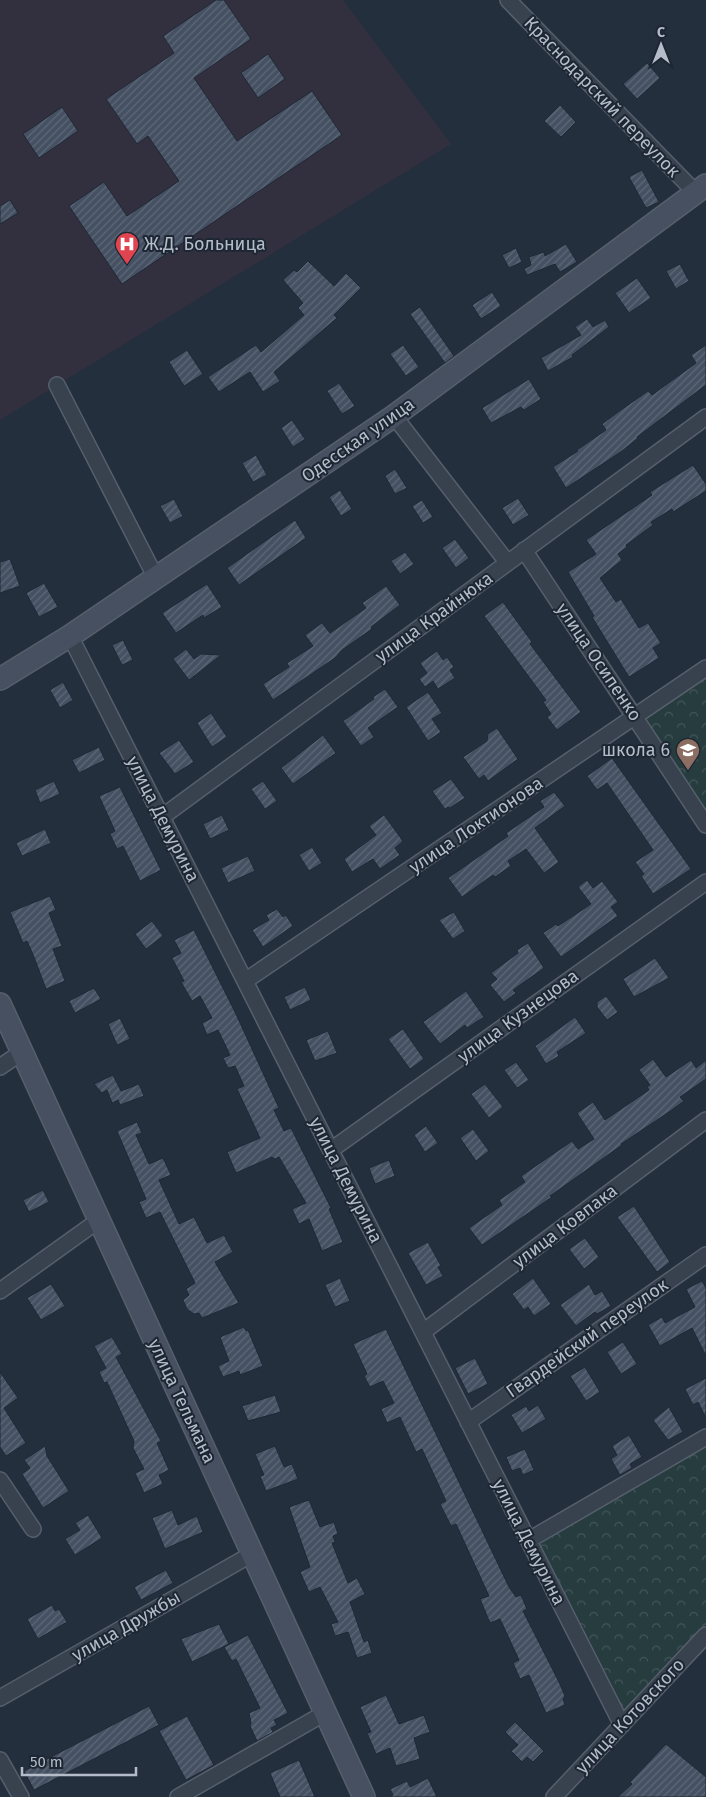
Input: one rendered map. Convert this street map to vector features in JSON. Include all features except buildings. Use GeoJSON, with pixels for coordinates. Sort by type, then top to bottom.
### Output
{"type":"FeatureCollection","features":[{"type":"Feature","properties":{"kind":"main road","name":"Одесская улица"},"geometry":{"type":"LineString","coordinates":[[0,679],[70,636],[394,416],[701,189]]}},
{"type":"Feature","properties":{"kind":"main road","name":"улица Тельмана"},"geometry":{"type":"LineString","coordinates":[[0,1004],[364,1797]]}},
{"type":"Feature","properties":{"kind":"street","name":"Краснодарский переулок"},"geometry":{"type":"LineString","coordinates":[[508,0],[701,189]]}},
{"type":"Feature","properties":{"kind":"street"},"geometry":{"type":"LineString","coordinates":[[57,385],[156,578]]}},
{"type":"Feature","properties":{"kind":"street"},"geometry":{"type":"LineString","coordinates":[[394,416],[507,562]]}},
{"type":"Feature","properties":{"kind":"street","name":"улица Крайнюка"},"geometry":{"type":"LineString","coordinates":[[162,817],[706,417]]}},
{"type":"Feature","properties":{"kind":"street","name":"улица Осипенко"},"geometry":{"type":"LineString","coordinates":[[524,550],[706,825]]}},
{"type":"Feature","properties":{"kind":"street","name":"улица Демурина"},"geometry":{"type":"LineString","coordinates":[[70,636],[622,1725]]}},
{"type":"Feature","properties":{"kind":"street","name":"улица Локтионова"},"geometry":{"type":"LineString","coordinates":[[245,981],[706,668]]}},
{"type":"Feature","properties":{"kind":"street","name":"улица Кузнецова"},"geometry":{"type":"LineString","coordinates":[[331,1150],[706,882]]}},
{"type":"Feature","properties":{"kind":"street"},"geometry":{"type":"LineString","coordinates":[[0,1067],[22,1052]]}},
{"type":"Feature","properties":{"kind":"street","name":"улица Ковпака"},"geometry":{"type":"LineString","coordinates":[[423,1332],[706,1120]]}},
{"type":"Feature","properties":{"kind":"street"},"geometry":{"type":"LineString","coordinates":[[0,1291],[99,1220]]}},
{"type":"Feature","properties":{"kind":"street","name":"Гвардейский переулок"},"geometry":{"type":"LineString","coordinates":[[468,1422],[706,1255]]}},
{"type":"Feature","properties":{"kind":"street"},"geometry":{"type":"LineString","coordinates":[[529,1540],[706,1437]]}},
{"type":"Feature","properties":{"kind":"street"},"geometry":{"type":"LineString","coordinates":[[0,1480],[33,1529]]}},
{"type":"Feature","properties":{"kind":"street","name":"улица Дружбы"},"geometry":{"type":"LineString","coordinates":[[0,1698],[252,1554]]}},
{"type":"Feature","properties":{"kind":"street","name":"улица Котовского"},"geometry":{"type":"LineString","coordinates":[[554,1797],[706,1635]]}},
{"type":"Feature","properties":{"kind":"street"},"geometry":{"type":"LineString","coordinates":[[178,1797],[325,1713]]}},
{"type":"Feature","properties":{"kind":"street"},"geometry":{"type":"LineString","coordinates":[[0,1760],[21,1797]]}},
{"type":"Feature","properties":{"kind":"shaded area","name":"Ж.Д. Больница"},"geometry":{"type":"Polygon","coordinates":[[[0,0],[343,0],[451,144],[0,420],[0,0]]]}},
{"type":"Feature","properties":{"kind":"green space","name":"школа 6"},"geometry":{"type":"Polygon","coordinates":[[[706,668],[706,824],[635,717],[706,668]]]}},
{"type":"Feature","properties":{"kind":"green space"},"geometry":{"type":"Polygon","coordinates":[[[706,1437],[706,1635],[622,1725],[529,1540],[706,1437]]]}},
{"type":"Feature","properties":{"kind":"place","name":"Ж.Д. Больница"},"geometry":{"type":"Point","coordinates":[127,265]}},
{"type":"Feature","properties":{"kind":"place","name":"школа 6"},"geometry":{"type":"Point","coordinates":[688,771]}}]}
